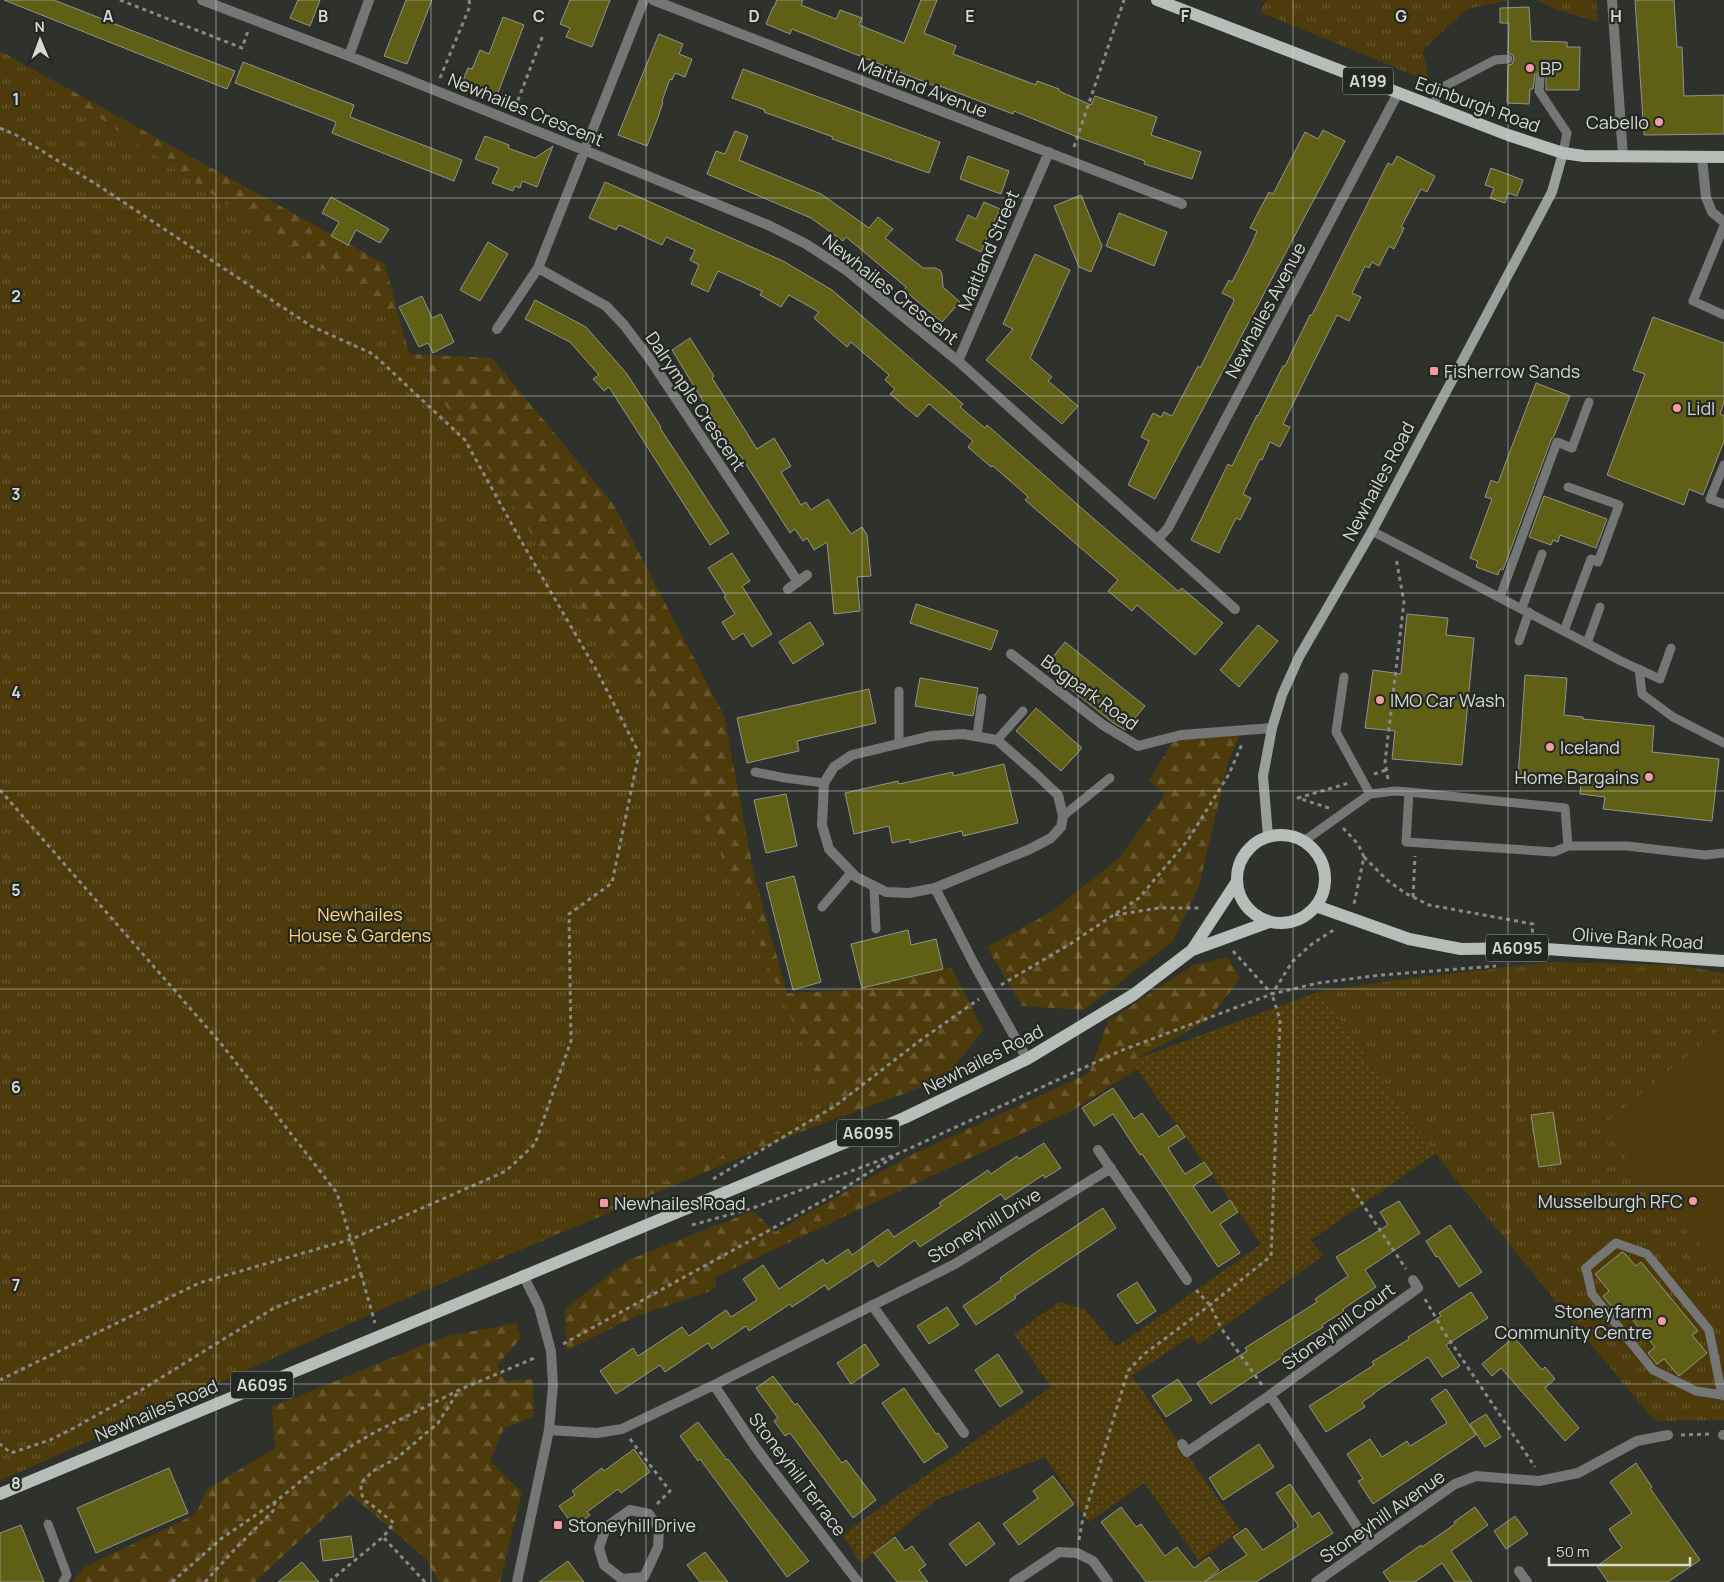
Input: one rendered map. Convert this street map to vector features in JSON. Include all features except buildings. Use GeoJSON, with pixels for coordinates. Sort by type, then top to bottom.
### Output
{"type":"FeatureCollection","features":[{"type":"Feature","properties":{"kind":"main road","name":"Edinburgh Road"},"geometry":{"type":"LineString","coordinates":[[1157,0],[1175,3],[1398,93],[1508,135],[1564,153]]}},
{"type":"Feature","properties":{"kind":"main road","name":"A199"},"geometry":{"type":"LineString","coordinates":[[1564,153],[1584,156],[1724,157]]}},
{"type":"Feature","properties":{"kind":"main road","name":"Newhailes Road"},"geometry":{"type":"LineString","coordinates":[[1192,950],[1236,883],[1237,868],[1244,854],[1254,843],[1268,836],[1263,776],[1272,728],[1282,695],[1299,657],[1372,531],[1552,192],[1564,153]]}},
{"type":"Feature","properties":{"kind":"main road"},"geometry":{"type":"LineString","coordinates":[[1268,836],[1280,834],[1292,836],[1304,841],[1315,850],[1323,864],[1326,878],[1323,893],[1316,906]]}},
{"type":"Feature","properties":{"kind":"main road"},"geometry":{"type":"LineString","coordinates":[[1236,883],[1239,896],[1246,908],[1256,917],[1269,922]]}},
{"type":"Feature","properties":{"kind":"main road","name":"Newhailes Road"},"geometry":{"type":"LineString","coordinates":[[0,1494],[904,1118],[1027,1059],[1133,995],[1192,950],[1269,922],[1282,924],[1295,921],[1307,915],[1316,906]]}},
{"type":"Feature","properties":{"kind":"main road","name":"Olive Bank Road"},"geometry":{"type":"LineString","coordinates":[[1316,906],[1408,940],[1461,949],[1531,948],[1724,961]]}},
{"type":"Feature","properties":{"kind":"street","name":"Newhailes Crescent"},"geometry":{"type":"LineString","coordinates":[[202,0],[510,120],[768,225],[806,244],[846,270],[958,362],[1235,609]]}},
{"type":"Feature","properties":{"kind":"street"},"geometry":{"type":"LineString","coordinates":[[349,56],[369,0]]}},
{"type":"Feature","properties":{"kind":"street"},"geometry":{"type":"LineString","coordinates":[[497,329],[538,268],[644,0]]}},
{"type":"Feature","properties":{"kind":"street","name":"Maitland Avenue"},"geometry":{"type":"LineString","coordinates":[[653,0],[1182,204]]}},
{"type":"Feature","properties":{"kind":"street"},"geometry":{"type":"LineString","coordinates":[[1612,0],[1623,156]]}},
{"type":"Feature","properties":{"kind":"street","name":"Newhailes Avenue"},"geometry":{"type":"LineString","coordinates":[[1158,539],[1168,528],[1398,93]]}},
{"type":"Feature","properties":{"kind":"street","name":"Maitland Street"},"geometry":{"type":"LineString","coordinates":[[958,362],[1049,152]]}},
{"type":"Feature","properties":{"kind":"street"},"geometry":{"type":"LineString","coordinates":[[1702,158],[1706,197],[1712,212],[1724,224]]}},
{"type":"Feature","properties":{"kind":"street","name":"Dalrymple Crescent"},"geometry":{"type":"LineString","coordinates":[[538,268],[606,306],[624,325],[649,358],[798,582]]}},
{"type":"Feature","properties":{"kind":"street"},"geometry":{"type":"LineString","coordinates":[[788,589],[807,576]]}},
{"type":"Feature","properties":{"kind":"street","name":"Bogpark Road"},"geometry":{"type":"LineString","coordinates":[[1011,654],[1102,725],[1138,746],[1181,735],[1272,728]]}},
{"type":"Feature","properties":{"kind":"street"},"geometry":{"type":"LineString","coordinates":[[963,734],[977,736],[997,740],[1058,795],[1063,816],[1062,827],[1051,838],[1030,849],[935,888],[909,893],[886,892],[856,878],[829,849],[822,825],[824,783],[834,768],[852,755],[931,736],[963,734]]}},
{"type":"Feature","properties":{"kind":"street"},"geometry":{"type":"LineString","coordinates":[[935,888],[974,964],[1027,1059]]}},
{"type":"Feature","properties":{"kind":"street"},"geometry":{"type":"LineString","coordinates":[[1098,1150],[1187,1280]]}},
{"type":"Feature","properties":{"kind":"street","name":"Stoneyhill Drive"},"geometry":{"type":"LineString","coordinates":[[549,1430],[597,1433],[622,1429],[955,1264],[1111,1168]]}},
{"type":"Feature","properties":{"kind":"street"},"geometry":{"type":"LineString","coordinates":[[517,1582],[549,1430],[553,1385],[551,1351],[539,1307],[523,1275]]}},
{"type":"Feature","properties":{"kind":"street","name":"Stoneyhill Court"},"geometry":{"type":"LineString","coordinates":[[1182,1444],[1187,1452],[1270,1395],[1416,1284]]}},
{"type":"Feature","properties":{"kind":"street"},"geometry":{"type":"LineString","coordinates":[[872,1305],[964,1433]]}},
{"type":"Feature","properties":{"kind":"street","name":"Stoneyhill Terrace"},"geometry":{"type":"LineString","coordinates":[[714,1385],[756,1448],[858,1582]]}},
{"type":"Feature","properties":{"kind":"street"},"geometry":{"type":"LineString","coordinates":[[1270,1395],[1369,1545]]}},
{"type":"Feature","properties":{"kind":"street","name":"Stoneyhill Avenue"},"geometry":{"type":"LineString","coordinates":[[1316,1582],[1455,1484],[1476,1476],[1539,1481],[1578,1473],[1637,1442],[1668,1435]]}},
{"type":"Feature","properties":{"kind":"street"},"geometry":{"type":"LineString","coordinates":[[630,1510],[648,1514],[660,1529],[658,1547],[646,1579],[622,1579],[604,1565],[599,1548],[606,1527],[630,1510]]}},
{"type":"Feature","properties":{"kind":"street"},"geometry":{"type":"LineString","coordinates":[[1014,1582],[1060,1552],[1077,1553],[1092,1561],[1108,1582]]}},
{"type":"Feature","properties":{"kind":"street"},"geometry":{"type":"LineString","coordinates":[[1519,1571],[1527,1582]]}},
{"type":"Feature","properties":{"kind":"lane"},"geometry":{"type":"LineString","coordinates":[[1433,106],[1441,88],[1495,60],[1508,59]]}},
{"type":"Feature","properties":{"kind":"lane"},"geometry":{"type":"LineString","coordinates":[[1540,78],[1539,91],[1567,133],[1564,153]]}},
{"type":"Feature","properties":{"kind":"lane"},"geometry":{"type":"LineString","coordinates":[[1724,224],[1693,301],[1724,315]]}},
{"type":"Feature","properties":{"kind":"lane"},"geometry":{"type":"LineString","coordinates":[[1500,597],[1557,442],[1572,448],[1589,402]]}},
{"type":"Feature","properties":{"kind":"lane"},"geometry":{"type":"LineString","coordinates":[[1724,466],[1710,499],[1724,504]]}},
{"type":"Feature","properties":{"kind":"lane"},"geometry":{"type":"LineString","coordinates":[[1564,631],[1591,559],[1598,562],[1619,506],[1568,487]]}},
{"type":"Feature","properties":{"kind":"lane"},"geometry":{"type":"LineString","coordinates":[[1372,531],[1639,670],[1660,679],[1671,648]]}},
{"type":"Feature","properties":{"kind":"lane"},"geometry":{"type":"LineString","coordinates":[[1518,641],[1542,554]]}},
{"type":"Feature","properties":{"kind":"lane"},"geometry":{"type":"LineString","coordinates":[[1587,643],[1600,607]]}},
{"type":"Feature","properties":{"kind":"lane"},"geometry":{"type":"LineString","coordinates":[[1639,670],[1642,694],[1673,718],[1724,743]]}},
{"type":"Feature","properties":{"kind":"lane"},"geometry":{"type":"LineString","coordinates":[[1344,677],[1336,732],[1370,794]]}},
{"type":"Feature","properties":{"kind":"lane"},"geometry":{"type":"LineString","coordinates":[[899,691],[900,744]]}},
{"type":"Feature","properties":{"kind":"lane"},"geometry":{"type":"LineString","coordinates":[[977,736],[982,698]]}},
{"type":"Feature","properties":{"kind":"lane"},"geometry":{"type":"LineString","coordinates":[[997,740],[1023,711]]}},
{"type":"Feature","properties":{"kind":"lane"},"geometry":{"type":"LineString","coordinates":[[755,772],[824,783]]}},
{"type":"Feature","properties":{"kind":"lane"},"geometry":{"type":"LineString","coordinates":[[1063,816],[1110,778]]}},
{"type":"Feature","properties":{"kind":"lane"},"geometry":{"type":"LineString","coordinates":[[1409,792],[1406,842],[1554,852],[1568,846],[1627,846],[1705,855],[1724,853]]}},
{"type":"Feature","properties":{"kind":"lane"},"geometry":{"type":"LineString","coordinates":[[1304,841],[1370,794],[1409,792],[1565,808],[1568,846]]}},
{"type":"Feature","properties":{"kind":"lane"},"geometry":{"type":"LineString","coordinates":[[822,907],[851,872]]}},
{"type":"Feature","properties":{"kind":"lane"},"geometry":{"type":"LineString","coordinates":[[874,887],[876,928]]}},
{"type":"Feature","properties":{"kind":"lane"},"geometry":{"type":"LineString","coordinates":[[1616,1243],[1647,1254],[1708,1330],[1723,1395],[1696,1391],[1652,1370],[1592,1294],[1586,1268],[1616,1243]]}},
{"type":"Feature","properties":{"kind":"lane"},"geometry":{"type":"LineString","coordinates":[[48,1524],[67,1574],[63,1582]]}},
{"type":"Feature","properties":{"kind":"path"},"geometry":{"type":"LineString","coordinates":[[120,0],[242,48]]}},
{"type":"Feature","properties":{"kind":"path"},"geometry":{"type":"LineString","coordinates":[[134,6],[136,0]]}},
{"type":"Feature","properties":{"kind":"path"},"geometry":{"type":"LineString","coordinates":[[435,90],[470,6],[469,0]]}},
{"type":"Feature","properties":{"kind":"path"},"geometry":{"type":"LineString","coordinates":[[1070,160],[1124,0]]}},
{"type":"Feature","properties":{"kind":"path"},"geometry":{"type":"LineString","coordinates":[[510,120],[543,35]]}},
{"type":"Feature","properties":{"kind":"path"},"geometry":{"type":"LineString","coordinates":[[0,128],[16,135],[99,186],[311,326],[373,354],[465,440],[520,540],[598,673],[639,752],[612,883],[569,914],[571,1040],[535,1144],[506,1171],[352,1239],[199,1283],[0,1380]]}},
{"type":"Feature","properties":{"kind":"path"},"geometry":{"type":"LineString","coordinates":[[1391,792],[1384,762],[1404,602],[1396,563],[1395,542]]}},
{"type":"Feature","properties":{"kind":"path"},"geometry":{"type":"LineString","coordinates":[[1386,770],[1298,798],[1333,809],[1335,819],[1358,844],[1364,857],[1387,880],[1413,897],[1429,905],[1532,924],[1531,948]]}},
{"type":"Feature","properties":{"kind":"path"},"geometry":{"type":"LineString","coordinates":[[0,790],[222,1046],[337,1194],[352,1239],[371,1313],[380,1335]]}},
{"type":"Feature","properties":{"kind":"path"},"geometry":{"type":"LineString","coordinates":[[1413,897],[1416,842]]}},
{"type":"Feature","properties":{"kind":"path"},"geometry":{"type":"LineString","coordinates":[[1272,994],[1292,962],[1312,944],[1351,918],[1364,857]]}},
{"type":"Feature","properties":{"kind":"path"},"geometry":{"type":"LineString","coordinates":[[1112,916],[1159,908],[1200,908],[1212,920]]}},
{"type":"Feature","properties":{"kind":"path"},"geometry":{"type":"LineString","coordinates":[[1222,939],[1272,994]]}},
{"type":"Feature","properties":{"kind":"path"},"geometry":{"type":"LineString","coordinates":[[674,1213],[688,1226],[753,1208],[902,1152],[1120,1051],[1272,994],[1318,983],[1382,975],[1501,965]]}},
{"type":"Feature","properties":{"kind":"path"},"geometry":{"type":"LineString","coordinates":[[172,1582],[222,1538],[275,1502],[312,1472],[361,1441],[459,1390],[551,1351],[833,1195],[902,1152]]}},
{"type":"Feature","properties":{"kind":"path"},"geometry":{"type":"LineString","coordinates":[[1352,1188],[1416,1284],[1444,1332],[1544,1480]]}},
{"type":"Feature","properties":{"kind":"path"},"geometry":{"type":"LineString","coordinates":[[0,1444],[11,1454],[50,1440],[138,1392],[274,1308],[361,1274]]}},
{"type":"Feature","properties":{"kind":"path"},"geometry":{"type":"LineString","coordinates":[[1187,1280],[1210,1305],[1220,1328],[1270,1395]]}},
{"type":"Feature","properties":{"kind":"path"},"geometry":{"type":"LineString","coordinates":[[332,1582],[331,1580],[383,1537],[394,1523],[364,1500],[361,1492],[361,1483],[373,1471],[396,1458],[438,1423],[459,1390]]}},
{"type":"Feature","properties":{"kind":"path"},"geometry":{"type":"LineString","coordinates":[[622,1429],[670,1491],[648,1514]]}},
{"type":"Feature","properties":{"kind":"path"},"geometry":{"type":"LineString","coordinates":[[1668,1435],[1724,1435]]}},
{"type":"Feature","properties":{"kind":"path"},"geometry":{"type":"LineString","coordinates":[[205,1582],[273,1511],[275,1502]]}},
{"type":"Feature","properties":{"kind":"path"},"geometry":{"type":"LineString","coordinates":[[383,1537],[426,1582]]}},
{"type":"Feature","properties":{"kind":"green space"},"geometry":{"type":"Polygon","coordinates":[[[1266,0],[1509,0],[1467,9],[1426,47],[1423,53],[1430,82],[1260,12],[1266,0]]]}},
{"type":"Feature","properties":{"kind":"green space"},"geometry":{"type":"Polygon","coordinates":[[[1536,0],[1596,0],[1598,22],[1556,9],[1536,0]]]}},
{"type":"Feature","properties":{"kind":"green space","name":"Newhailes House & Gardens"},"geometry":{"type":"Polygon","coordinates":[[[0,51],[385,264],[409,354],[492,358],[614,505],[724,716],[754,874],[787,993],[856,990],[951,967],[983,1030],[946,1078],[808,1129],[0,1469],[0,51]]]}},
{"type":"Feature","properties":{"kind":"green space","name":"Newhailes House & Gardens"},"geometry":{"type":"Polygon","coordinates":[[[0,51],[380,307],[676,750],[830,1108],[0,1481],[0,51]]]}},
{"type":"Feature","properties":{"kind":"green space"},"geometry":{"type":"Polygon","coordinates":[[[1240,735],[1228,762],[1199,886],[1173,941],[1084,1010],[1022,1006],[987,947],[1051,912],[1119,858],[1165,794],[1149,781],[1174,740],[1240,735]]]}},
{"type":"Feature","properties":{"kind":"green space"},"geometry":{"type":"Polygon","coordinates":[[[1228,957],[1240,979],[1208,1020],[1132,1061],[1137,1069],[1073,1110],[715,1277],[716,1287],[710,1291],[632,1318],[566,1351],[565,1309],[628,1260],[753,1211],[775,1232],[909,1156],[1089,1073],[1108,1021],[1193,965],[1228,957]]]}},
{"type":"Feature","properties":{"kind":"green space"},"geometry":{"type":"Polygon","coordinates":[[[1553,962],[1677,965],[1724,973],[1724,1420],[1656,1421],[1646,1411],[1435,1154],[1320,991],[1553,962]]]}},
{"type":"Feature","properties":{"kind":"green space"},"geometry":{"type":"Polygon","coordinates":[[[1320,991],[1435,1154],[1311,1240],[1323,1256],[1198,1345],[1191,1336],[1132,1376],[1240,1530],[1199,1561],[1144,1483],[1089,1522],[1045,1457],[936,1500],[861,1563],[842,1535],[1051,1387],[1014,1334],[1059,1302],[1085,1309],[1116,1347],[1261,1244],[1131,1061],[1320,991]]]}},
{"type":"Feature","properties":{"kind":"green space","name":"Musselburgh RFC"},"geometry":{"type":"Polygon","coordinates":[[[1724,1025],[1724,1275],[1601,1127],[1724,1025]]]}},
{"type":"Feature","properties":{"kind":"green space"},"geometry":{"type":"Polygon","coordinates":[[[516,1323],[521,1338],[497,1365],[505,1381],[533,1379],[534,1417],[504,1428],[490,1461],[522,1492],[500,1582],[439,1582],[425,1558],[350,1494],[255,1582],[72,1582],[85,1567],[196,1514],[207,1489],[275,1448],[272,1407],[443,1337],[516,1323]]]}},
{"type":"Feature","properties":{"kind":"place","name":"BP"},"geometry":{"type":"Point","coordinates":[1530,68]}},
{"type":"Feature","properties":{"kind":"place","name":"Cabello"},"geometry":{"type":"Point","coordinates":[1659,122]}},
{"type":"Feature","properties":{"kind":"place","name":"Fisherrow Sands"},"geometry":{"type":"Point","coordinates":[1434,371]}},
{"type":"Feature","properties":{"kind":"place","name":"Lidl"},"geometry":{"type":"Point","coordinates":[1677,408]}},
{"type":"Feature","properties":{"kind":"place","name":"IMO Car Wash"},"geometry":{"type":"Point","coordinates":[1380,700]}},
{"type":"Feature","properties":{"kind":"place","name":"Iceland"},"geometry":{"type":"Point","coordinates":[1550,747]}},
{"type":"Feature","properties":{"kind":"place","name":"Home Bargains"},"geometry":{"type":"Point","coordinates":[1649,777]}},
{"type":"Feature","properties":{"kind":"place","name":"Musselburgh RFC"},"geometry":{"type":"Point","coordinates":[1693,1201]}},
{"type":"Feature","properties":{"kind":"place","name":"Newhailes Road"},"geometry":{"type":"Point","coordinates":[604,1203]}},
{"type":"Feature","properties":{"kind":"place","name":"Stoneyfarm Community Centre"},"geometry":{"type":"Point","coordinates":[1662,1321]}},
{"type":"Feature","properties":{"kind":"place","name":"Stoneyhill Drive"},"geometry":{"type":"Point","coordinates":[558,1525]}}]}
